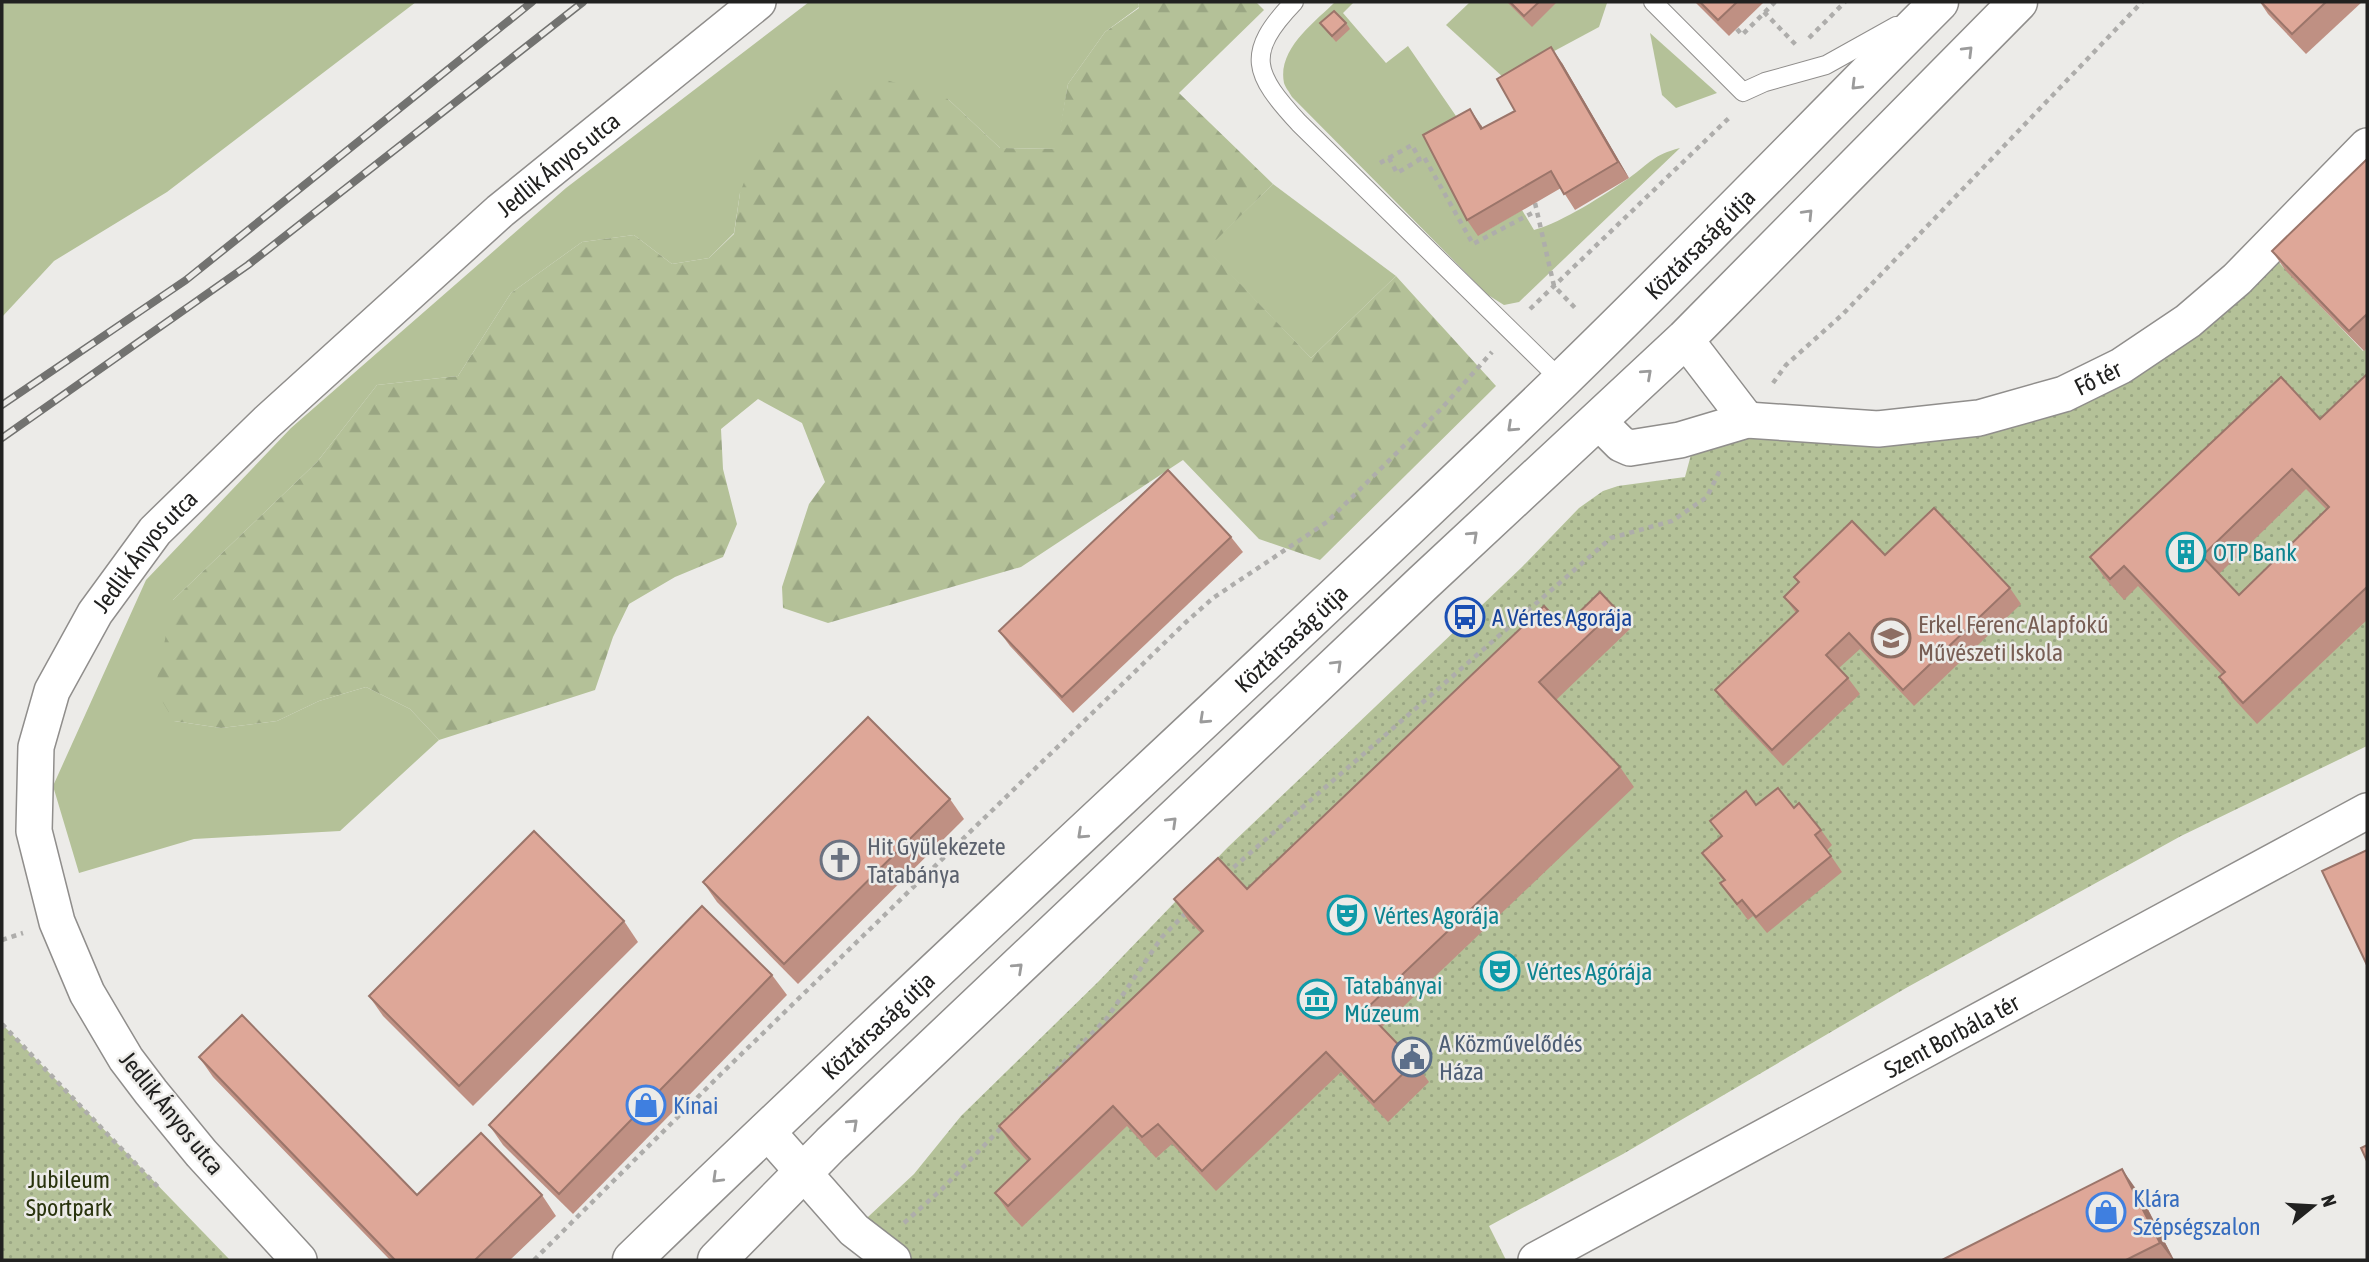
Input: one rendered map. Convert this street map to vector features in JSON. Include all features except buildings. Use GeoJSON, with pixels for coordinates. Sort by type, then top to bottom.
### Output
{"type":"FeatureCollection","features":[{"type":"Feature","properties":{"kind":"street","name":"Jedlik Ányos utca"},"geometry":{"type":"LineString","coordinates":[[299,1260],[201,1153],[151,1092],[126,1059],[87,993],[57,922],[34,831],[36,747],[52,691],[95,612],[155,531],[267,422],[500,211],[758,2]]}},
{"type":"Feature","properties":{"kind":"street","name":"Köztársaság útja"},"geometry":{"type":"LineString","coordinates":[[632,1260],[766,1130],[1132,788],[1561,380],[1939,2]]}},
{"type":"Feature","properties":{"kind":"street","name":"Köztársaság útja"},"geometry":{"type":"LineString","coordinates":[[717,1260],[803,1171],[1685,339],[2018,2]]}},
{"type":"Feature","properties":{"kind":"street","name":"Fő tér"},"geometry":{"type":"LineString","coordinates":[[1597,420],[1621,444],[1630,448],[1680,440],[1748,420],[1878,429],[1979,418],[2064,394],[2121,366],[2188,321],[2237,279],[2367,146]]}},
{"type":"Feature","properties":{"kind":"street"},"geometry":{"type":"LineString","coordinates":[[1685,339],[1748,420]]}},
{"type":"Feature","properties":{"kind":"street","name":"Szent Borbála tér"},"geometry":{"type":"LineString","coordinates":[[1536,1260],[2367,811]]}},
{"type":"Feature","properties":{"kind":"street"},"geometry":{"type":"LineString","coordinates":[[766,1130],[854,1230],[884,1255]]}},
{"type":"Feature","properties":{"kind":"lane"},"geometry":{"type":"LineString","coordinates":[[1294,2],[1273,24],[1262,43],[1262,75],[1277,99],[1299,124],[1561,380]]}},
{"type":"Feature","properties":{"kind":"lane"},"geometry":{"type":"LineString","coordinates":[[1653,2],[1743,92],[1765,82],[1826,65],[1939,2]]}},
{"type":"Feature","properties":{"kind":"path"},"geometry":{"type":"LineString","coordinates":[[1737,29],[1742,35],[1775,2]]}},
{"type":"Feature","properties":{"kind":"path"},"geometry":{"type":"LineString","coordinates":[[1808,39],[1845,2]]}},
{"type":"Feature","properties":{"kind":"path"},"geometry":{"type":"LineString","coordinates":[[1219,881],[1611,538],[1672,522],[1707,497],[1748,420],[1786,365],[1843,314],[2142,2]]}},
{"type":"Feature","properties":{"kind":"path"},"geometry":{"type":"LineString","coordinates":[[534,1260],[721,1074],[1185,623],[1213,598],[1327,522],[1441,409],[1554,286],[1799,48],[1764,12]]}},
{"type":"Feature","properties":{"kind":"path"},"geometry":{"type":"LineString","coordinates":[[1370,169],[1412,145],[1420,160]]}},
{"type":"Feature","properties":{"kind":"path"},"geometry":{"type":"LineString","coordinates":[[1389,158],[1396,173],[1424,157],[1473,244],[1536,211]]}},
{"type":"Feature","properties":{"kind":"path"},"geometry":{"type":"LineString","coordinates":[[1535,203],[1554,286]]}},
{"type":"Feature","properties":{"kind":"path"},"geometry":{"type":"LineString","coordinates":[[1029,1098],[1107,1018],[1162,937],[1191,909]]}},
{"type":"Feature","properties":{"kind":"path"},"geometry":{"type":"LineString","coordinates":[[2,1024],[159,1188]]}},
{"type":"Feature","properties":{"kind":"path"},"geometry":{"type":"LineString","coordinates":[[884,1255],[1010,1118]]}},
{"type":"Feature","properties":{"kind":"green space"},"geometry":{"type":"Polygon","coordinates":[[[2,2],[416,2],[167,192],[54,261],[2,317],[2,2]]]}},
{"type":"Feature","properties":{"kind":"green space"},"geometry":{"type":"Polygon","coordinates":[[[809,2],[1138,2],[1139,7],[1105,32],[1068,84],[1057,149],[1000,148],[948,99],[740,193],[734,233],[709,258],[672,264],[634,235],[582,242],[511,293],[458,376],[377,385],[317,462],[173,600],[174,721],[221,728],[277,721],[319,701],[366,687],[410,709],[439,740],[340,831],[194,839],[79,873],[53,786],[146,580],[291,428],[566,188],[809,2]]]}},
{"type":"Feature","properties":{"kind":"green space"},"geometry":{"type":"Polygon","coordinates":[[[1138,2],[1256,2],[1264,10],[1179,93],[1273,184],[1207,249],[1311,358],[1396,276],[1496,386],[1320,560],[1259,539],[1183,460],[1021,567],[828,623],[783,608],[782,587],[809,504],[825,482],[802,423],[758,399],[721,429],[723,469],[737,524],[723,557],[675,577],[629,604],[613,637],[595,690],[439,740],[410,709],[366,687],[319,701],[277,721],[221,728],[174,721],[155,689],[173,600],[317,462],[377,385],[458,376],[511,293],[582,242],[634,235],[672,264],[709,258],[734,234],[740,193],[759,142],[812,97],[880,78],[948,99],[1000,148],[1056,149],[1068,84],[1105,32],[1139,8],[1138,2]]]}},
{"type":"Feature","properties":{"kind":"green space"},"geometry":{"type":"Polygon","coordinates":[[[1335,2],[1354,2],[1343,13],[1386,63],[1408,46],[1467,132],[1479,235],[1522,210],[1534,230],[1545,226],[1596,200],[1658,157],[1680,148],[1519,302],[1504,305],[1488,295],[1292,97],[1285,86],[1283,71],[1292,48],[1308,27],[1335,2]]]}},
{"type":"Feature","properties":{"kind":"green space"},"geometry":{"type":"Polygon","coordinates":[[[1470,2],[1607,3],[1599,27],[1504,78],[1446,25],[1470,2]]]}},
{"type":"Feature","properties":{"kind":"green space"},"geometry":{"type":"Polygon","coordinates":[[[1650,33],[1717,93],[1676,108],[1662,95],[1650,33]]]}},
{"type":"Feature","properties":{"kind":"green space"},"geometry":{"type":"Polygon","coordinates":[[[1273,184],[1396,276],[1311,358],[1206,249],[1273,184]]]}},
{"type":"Feature","properties":{"kind":"green space"},"geometry":{"type":"Polygon","coordinates":[[[2266,249],[2363,351],[2367,348],[2367,746],[2181,836],[1906,988],[1623,1154],[1489,1226],[1506,1260],[893,1260],[854,1230],[914,1174],[961,1116],[1098,982],[1227,848],[1522,567],[1579,508],[1603,491],[1618,486],[1685,477],[1696,436],[1878,429],[2064,394],[2266,249]]]}},
{"type":"Feature","properties":{"kind":"green space","name":"Jubileum Sportpark"},"geometry":{"type":"Polygon","coordinates":[[[2,1024],[230,1260],[2,1260],[2,1024]]]}},
{"type":"Feature","properties":{"kind":"railway"},"geometry":{"type":"LineString","coordinates":[[2,405],[186,280],[532,2]]}},
{"type":"Feature","properties":{"kind":"railway"},"geometry":{"type":"LineString","coordinates":[[2,438],[248,265],[583,2]]}},
{"type":"Feature","properties":{"kind":"place","name":"OTP Bank"},"geometry":{"type":"Point","coordinates":[2186,552]}},
{"type":"Feature","properties":{"kind":"place","name":"A Vértes Agorája"},"geometry":{"type":"Point","coordinates":[1465,617]}},
{"type":"Feature","properties":{"kind":"place","name":"Erkel Ferenc Alapfokú Művészeti Iskola"},"geometry":{"type":"Point","coordinates":[1891,638]}},
{"type":"Feature","properties":{"kind":"place","name":"Hit Gyülekezete Tatabánya"},"geometry":{"type":"Point","coordinates":[840,860]}},
{"type":"Feature","properties":{"kind":"place","name":"Vértes Agorája"},"geometry":{"type":"Point","coordinates":[1347,915]}},
{"type":"Feature","properties":{"kind":"place","name":"Vértes Agórája"},"geometry":{"type":"Point","coordinates":[1500,971]}},
{"type":"Feature","properties":{"kind":"place","name":"Tatabányai Múzeum"},"geometry":{"type":"Point","coordinates":[1317,999]}},
{"type":"Feature","properties":{"kind":"place","name":"A Közművelődés Háza"},"geometry":{"type":"Point","coordinates":[1412,1057]}},
{"type":"Feature","properties":{"kind":"place","name":"Kínai"},"geometry":{"type":"Point","coordinates":[646,1105]}},
{"type":"Feature","properties":{"kind":"place","name":"Klára Szépségszalon"},"geometry":{"type":"Point","coordinates":[2106,1212]}}]}
